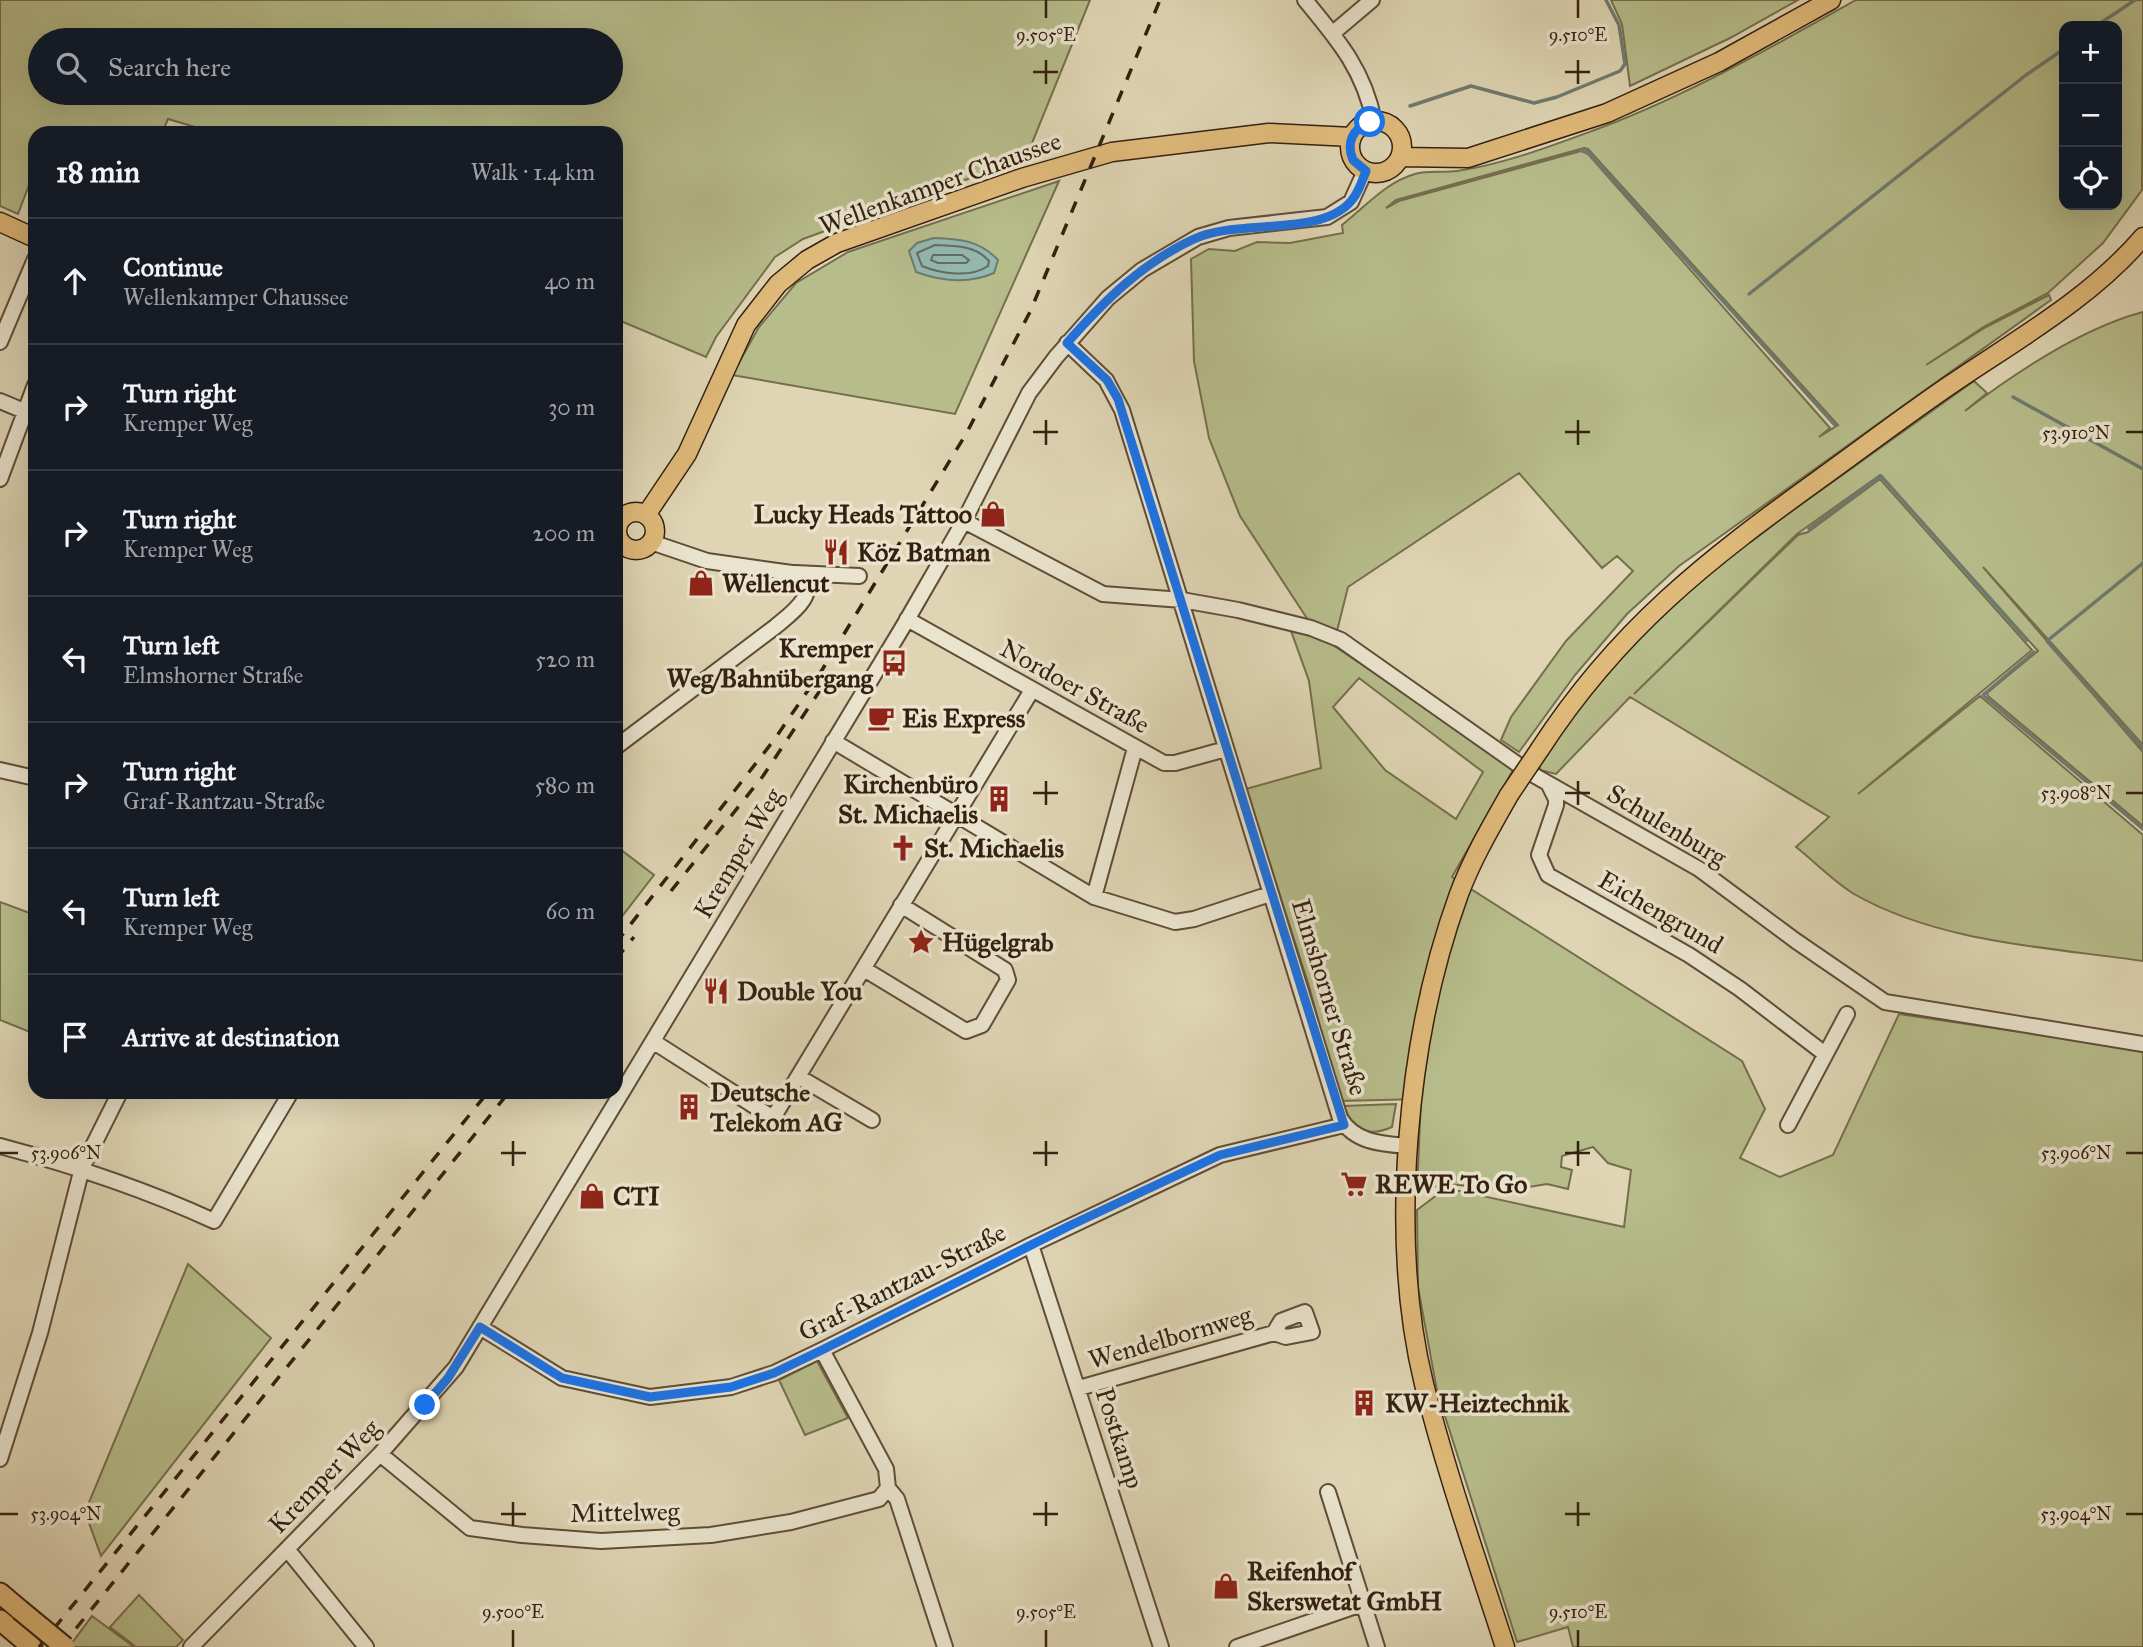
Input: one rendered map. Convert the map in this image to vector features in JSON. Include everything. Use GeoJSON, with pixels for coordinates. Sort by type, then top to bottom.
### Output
{"type":"FeatureCollection","features":[{"type":"Feature","properties":{"kind":"highway"},"geometry":{"type":"LineString","coordinates":[[0,1593],[65,1647]]}},
{"type":"Feature","properties":{"kind":"highway"},"geometry":{"type":"LineString","coordinates":[[4,1623],[32,1647]]}},
{"type":"Feature","properties":{"kind":"main road"},"geometry":{"type":"LineString","coordinates":[[1400,157],[1468,158],[1607,113],[1719,62],[1831,0]]}},
{"type":"Feature","properties":{"kind":"main road"},"geometry":{"type":"LineString","coordinates":[[1374,121],[1388,124],[1398,134],[1402,143],[1400,157],[1385,172],[1366,171],[1351,156],[1352,137],[1361,126],[1374,121]]}},
{"type":"Feature","properties":{"kind":"main road","name":"Wellenkamper Chaussee"},"geometry":{"type":"LineString","coordinates":[[646,515],[687,454],[746,325],[778,284],[807,260],[837,243],[1021,178],[1112,152],[1269,133],[1352,137]]}},
{"type":"Feature","properties":{"kind":"main road"},"geometry":{"type":"LineString","coordinates":[[0,222],[28,235]]}},
{"type":"Feature","properties":{"kind":"main road"},"geometry":{"type":"LineString","coordinates":[[1505,1647],[1424,1383],[1406,1265],[1408,1146],[1428,1003],[1440,950],[1460,892],[1482,842],[1540,748],[1594,674],[1684,581],[1737,539],[1940,392],[2080,297],[2114,268],[2143,237]]}},
{"type":"Feature","properties":{"kind":"main road"},"geometry":{"type":"LineString","coordinates":[[623,513],[646,515],[655,528],[651,542],[636,550],[623,545]]}},
{"type":"Feature","properties":{"kind":"street"},"geometry":{"type":"LineString","coordinates":[[1305,0],[1333,33],[1364,80],[1374,121]]}},
{"type":"Feature","properties":{"kind":"street"},"geometry":{"type":"LineString","coordinates":[[1333,33],[1373,0]]}},
{"type":"Feature","properties":{"kind":"street","name":"Kremper Weg"},"geometry":{"type":"LineString","coordinates":[[623,1093],[964,521],[1022,405],[1067,343],[1123,285],[1175,248],[1198,237],[1230,228],[1307,222],[1327,217],[1351,202],[1366,171]]}},
{"type":"Feature","properties":{"kind":"street"},"geometry":{"type":"LineString","coordinates":[[0,342],[28,276]]}},
{"type":"Feature","properties":{"kind":"street","name":"Elmshorner Straße"},"geometry":{"type":"LineString","coordinates":[[1067,343],[1107,380],[1118,399],[1344,1125],[1365,1140],[1408,1146]]}},
{"type":"Feature","properties":{"kind":"street"},"geometry":{"type":"LineString","coordinates":[[0,401],[24,411]]}},
{"type":"Feature","properties":{"kind":"street"},"geometry":{"type":"LineString","coordinates":[[0,479],[28,402]]}},
{"type":"Feature","properties":{"kind":"street","name":"Schulenburg"},"geometry":{"type":"LineString","coordinates":[[964,521],[1103,594],[1182,600],[1285,621],[1331,635],[1549,785],[1678,855],[1807,949],[1893,1005],[2143,1044]]}},
{"type":"Feature","properties":{"kind":"street"},"geometry":{"type":"LineString","coordinates":[[651,542],[707,561],[799,575],[859,576]]}},
{"type":"Feature","properties":{"kind":"street"},"geometry":{"type":"LineString","coordinates":[[623,742],[800,605],[807,592],[799,575]]}},
{"type":"Feature","properties":{"kind":"street","name":"Nordoer Straße"},"geometry":{"type":"LineString","coordinates":[[907,619],[1168,764],[1226,749]]}},
{"type":"Feature","properties":{"kind":"street"},"geometry":{"type":"LineString","coordinates":[[654,1042],[773,1118],[1031,690]]}},
{"type":"Feature","properties":{"kind":"street"},"geometry":{"type":"LineString","coordinates":[[833,741],[1094,897],[1175,922],[1194,919],[1270,894]]}},
{"type":"Feature","properties":{"kind":"street"},"geometry":{"type":"LineString","coordinates":[[1094,897],[1135,748]]}},
{"type":"Feature","properties":{"kind":"street"},"geometry":{"type":"LineString","coordinates":[[0,770],[28,776]]}},
{"type":"Feature","properties":{"kind":"street","name":"Eichengrund"},"geometry":{"type":"LineString","coordinates":[[1549,785],[1556,799],[1555,811],[1539,855],[1548,875],[1689,954],[1741,989],[1825,1054]]}},
{"type":"Feature","properties":{"kind":"street"},"geometry":{"type":"LineString","coordinates":[[864,970],[966,1031],[982,1025],[1008,980],[1005,970],[901,905]]}},
{"type":"Feature","properties":{"kind":"street"},"geometry":{"type":"LineString","coordinates":[[1788,1125],[1847,1014]]}},
{"type":"Feature","properties":{"kind":"street"},"geometry":{"type":"LineString","coordinates":[[799,1077],[872,1120]]}},
{"type":"Feature","properties":{"kind":"street"},"geometry":{"type":"LineString","coordinates":[[0,1459],[37,1344],[82,1168],[116,1099]]}},
{"type":"Feature","properties":{"kind":"street"},"geometry":{"type":"LineString","coordinates":[[0,1146],[82,1168],[150,1192],[214,1221],[287,1099]]}},
{"type":"Feature","properties":{"kind":"street","name":"Kremper Weg"},"geometry":{"type":"LineString","coordinates":[[191,1647],[380,1454],[448,1378],[619,1099]]}},
{"type":"Feature","properties":{"kind":"street","name":"Graf-Rantzau-Straße"},"geometry":{"type":"LineString","coordinates":[[480,1327],[562,1378],[650,1397],[731,1387],[774,1373],[1031,1245],[1220,1155],[1344,1125]]}},
{"type":"Feature","properties":{"kind":"street","name":"Postkamp"},"geometry":{"type":"LineString","coordinates":[[1031,1245],[1161,1647]]}},
{"type":"Feature","properties":{"kind":"street","name":"Wendelbornweg"},"geometry":{"type":"LineString","coordinates":[[1079,1388],[1274,1333]]}},
{"type":"Feature","properties":{"kind":"street"},"geometry":{"type":"LineString","coordinates":[[822,1350],[886,1469],[888,1488],[897,1499],[944,1647]]}},
{"type":"Feature","properties":{"kind":"street","name":"Mittelweg"},"geometry":{"type":"LineString","coordinates":[[380,1454],[470,1528],[601,1541],[711,1535],[791,1522],[879,1499],[888,1488]]}},
{"type":"Feature","properties":{"kind":"street"},"geometry":{"type":"LineString","coordinates":[[1328,1492],[1377,1647]]}},
{"type":"Feature","properties":{"kind":"street"},"geometry":{"type":"LineString","coordinates":[[288,1549],[366,1647]]}},
{"type":"Feature","properties":{"kind":"street"},"geometry":{"type":"LineString","coordinates":[[1237,1647],[1362,1604]]}},
{"type":"Feature","properties":{"kind":"green space"},"geometry":{"type":"Polygon","coordinates":[[[0,0],[1090,0],[1026,158],[803,239],[775,257],[716,337],[706,357],[623,322],[623,126],[192,126],[168,119],[165,126],[28,126],[28,188],[18,214],[0,206],[0,0]]]}},
{"type":"Feature","properties":{"kind":"green space"},"geometry":{"type":"Polygon","coordinates":[[[1611,0],[1798,0],[1730,38],[1630,86],[1622,24],[1611,0]]]}},
{"type":"Feature","properties":{"kind":"green space"},"geometry":{"type":"Polygon","coordinates":[[[1856,0],[2143,0],[2142,190],[2103,243],[2048,293],[1985,326],[1926,365],[1986,327],[2049,295],[2051,300],[1679,566],[1627,614],[1575,675],[1519,752],[1501,740],[1511,717],[1566,641],[1633,571],[1617,556],[1602,568],[1519,473],[1348,587],[1337,631],[1310,623],[1240,516],[1209,438],[1194,361],[1191,259],[1209,249],[1235,251],[1257,242],[1290,243],[1343,233],[1342,225],[1385,189],[1404,178],[1420,173],[1457,171],[1493,164],[1529,153],[1633,115],[1762,52],[1856,0]],[[1588,149],[1396,200],[1386,208],[1399,201],[1581,151],[1588,154],[1830,428],[1819,437],[1838,425],[1588,149]]]}},
{"type":"Feature","properties":{"kind":"green space"},"geometry":{"type":"Polygon","coordinates":[[[1059,181],[955,414],[732,375],[759,327],[796,283],[848,252],[1059,181]]]}},
{"type":"Feature","properties":{"kind":"green space"},"geometry":{"type":"Polygon","coordinates":[[[2143,312],[2143,745],[1983,567],[2143,752],[2143,826],[1988,696],[1987,693],[2038,651],[1880,475],[1797,534],[1634,694],[1798,535],[1808,532],[1880,479],[2032,650],[1858,794],[1980,696],[2143,835],[2143,961],[2032,947],[1958,933],[1887,910],[1854,894],[1796,847],[1829,817],[1630,697],[1556,774],[1540,770],[1539,765],[1595,685],[1636,638],[1719,563],[1974,381],[1987,393],[1965,411],[2027,367],[2073,340],[2143,312]]]}},
{"type":"Feature","properties":{"kind":"green space"},"geometry":{"type":"Polygon","coordinates":[[[1290,628],[1324,639],[1514,768],[1452,877],[1742,1061],[1765,1109],[1740,1158],[1780,1177],[1833,1155],[1899,1014],[2143,1050],[2143,1647],[1573,1647],[1568,1627],[1517,1642],[1437,1391],[1418,1287],[1417,1210],[1441,1192],[1455,1190],[1624,1227],[1631,1170],[1608,1163],[1593,1147],[1562,1156],[1561,1167],[1572,1170],[1568,1189],[1547,1184],[1511,1190],[1447,1184],[1417,1190],[1421,1099],[1340,1101],[1309,986],[1246,789],[1321,768],[1309,681],[1290,628]],[[1359,678],[1333,707],[1385,770],[1456,819],[1483,772],[1359,678]]]}},
{"type":"Feature","properties":{"kind":"green space"},"geometry":{"type":"Polygon","coordinates":[[[623,851],[654,875],[623,915],[623,851]]]}},
{"type":"Feature","properties":{"kind":"green space"},"geometry":{"type":"Polygon","coordinates":[[[0,902],[28,912],[28,1031],[0,1020],[0,902]]]}},
{"type":"Feature","properties":{"kind":"green space"},"geometry":{"type":"Polygon","coordinates":[[[1396,1104],[1392,1127],[1375,1132],[1362,1130],[1357,1126],[1344,1106],[1396,1104]]]}},
{"type":"Feature","properties":{"kind":"green space"},"geometry":{"type":"Polygon","coordinates":[[[188,1264],[271,1338],[101,1556],[85,1512],[188,1264]]]}},
{"type":"Feature","properties":{"kind":"green space"},"geometry":{"type":"Polygon","coordinates":[[[817,1361],[848,1418],[805,1435],[779,1380],[817,1361]]]}},
{"type":"Feature","properties":{"kind":"green space"},"geometry":{"type":"Polygon","coordinates":[[[139,1595],[183,1640],[176,1647],[136,1647],[110,1627],[139,1595]]]}},
{"type":"Feature","properties":{"kind":"green space"},"geometry":{"type":"Polygon","coordinates":[[[92,1616],[134,1647],[69,1647],[92,1616]]]}},
{"type":"Feature","properties":{"kind":"water"},"geometry":{"type":"Polygon","coordinates":[[[934,238],[961,240],[984,248],[998,260],[994,273],[975,279],[955,280],[916,272],[909,251],[917,243],[934,238]]]}},
{"type":"Feature","properties":{"kind":"waterway"},"geometry":{"type":"LineString","coordinates":[[1410,106],[1471,86],[1534,103],[1557,97],[1620,71],[1625,64],[1619,25],[1606,0]]}},
{"type":"Feature","properties":{"kind":"waterway"},"geometry":{"type":"LineString","coordinates":[[2104,21],[2135,0]]}},
{"type":"Feature","properties":{"kind":"waterway"},"geometry":{"type":"LineString","coordinates":[[1749,294],[2026,75],[2059,52]]}},
{"type":"Feature","properties":{"kind":"waterway"},"geometry":{"type":"LineString","coordinates":[[1581,150],[1588,152],[1835,425]]}},
{"type":"Feature","properties":{"kind":"waterway"},"geometry":{"type":"LineString","coordinates":[[2013,397],[2143,469]]}},
{"type":"Feature","properties":{"kind":"waterway"},"geometry":{"type":"LineString","coordinates":[[1809,529],[1881,476],[2027,640]]}},
{"type":"Feature","properties":{"kind":"waterway"},"geometry":{"type":"LineString","coordinates":[[2143,563],[2047,641],[2143,749]]}},
{"type":"Feature","properties":{"kind":"waterway"},"geometry":{"type":"LineString","coordinates":[[2034,652],[1983,695],[2143,829]]}},
{"type":"Feature","properties":{"kind":"railway"},"geometry":{"type":"LineString","coordinates":[[623,934],[774,740],[822,670],[966,434],[1030,312],[1160,0]]}},
{"type":"Feature","properties":{"kind":"railway"},"geometry":{"type":"LineString","coordinates":[[671,891],[763,776],[823,686]]}},
{"type":"Feature","properties":{"kind":"railway"},"geometry":{"type":"LineString","coordinates":[[623,950],[634,937]]}},
{"type":"Feature","properties":{"kind":"railway"},"geometry":{"type":"LineString","coordinates":[[39,1647],[482,1099]]}},
{"type":"Feature","properties":{"kind":"railway"},"geometry":{"type":"LineString","coordinates":[[61,1647],[503,1099]]}},
{"type":"Feature","properties":{"kind":"place","name":"Lucky Heads Tattoo"},"geometry":{"type":"Point","coordinates":[993,514]}},
{"type":"Feature","properties":{"kind":"place","name":"Köz Batman"},"geometry":{"type":"Point","coordinates":[836,552]}},
{"type":"Feature","properties":{"kind":"place","name":"Wellencut"},"geometry":{"type":"Point","coordinates":[701,583]}},
{"type":"Feature","properties":{"kind":"place","name":"Kremper Weg/Bahnübergang"},"geometry":{"type":"Point","coordinates":[894,663]}},
{"type":"Feature","properties":{"kind":"place","name":"Eis Express"},"geometry":{"type":"Point","coordinates":[881,718]}},
{"type":"Feature","properties":{"kind":"place","name":"Kirchenbüro St. Michaelis"},"geometry":{"type":"Point","coordinates":[999,799]}},
{"type":"Feature","properties":{"kind":"place","name":"St. Michaelis"},"geometry":{"type":"Point","coordinates":[903,848]}},
{"type":"Feature","properties":{"kind":"place","name":"Hügelgrab"},"geometry":{"type":"Point","coordinates":[921,942]}},
{"type":"Feature","properties":{"kind":"place","name":"Double You"},"geometry":{"type":"Point","coordinates":[716,991]}},
{"type":"Feature","properties":{"kind":"place","name":"Deutsche Telekom AG"},"geometry":{"type":"Point","coordinates":[689,1107]}},
{"type":"Feature","properties":{"kind":"place","name":"REWE To Go"},"geometry":{"type":"Point","coordinates":[1354,1184]}},
{"type":"Feature","properties":{"kind":"place","name":"CTI"},"geometry":{"type":"Point","coordinates":[592,1196]}},
{"type":"Feature","properties":{"kind":"place","name":"KW-Heiztechnik"},"geometry":{"type":"Point","coordinates":[1364,1403]}},
{"type":"Feature","properties":{"kind":"place","name":"Reifenhof Skerswetat GmbH"},"geometry":{"type":"Point","coordinates":[1226,1586]}},
{"type":"Feature","properties":{"kind":"route"},"geometry":{"type":"LineString","coordinates":[[425,1405],[456,1367],[480,1327],[562,1378],[650,1397],[731,1387],[774,1373],[1069,1226],[1220,1155],[1344,1125],[1301,995],[1193,634],[1118,399],[1107,380],[1067,343],[1123,285],[1182,244],[1230,228],[1317,220],[1345,208],[1357,194],[1366,171],[1353,160],[1350,141],[1357,129],[1370,122]]}}]}
